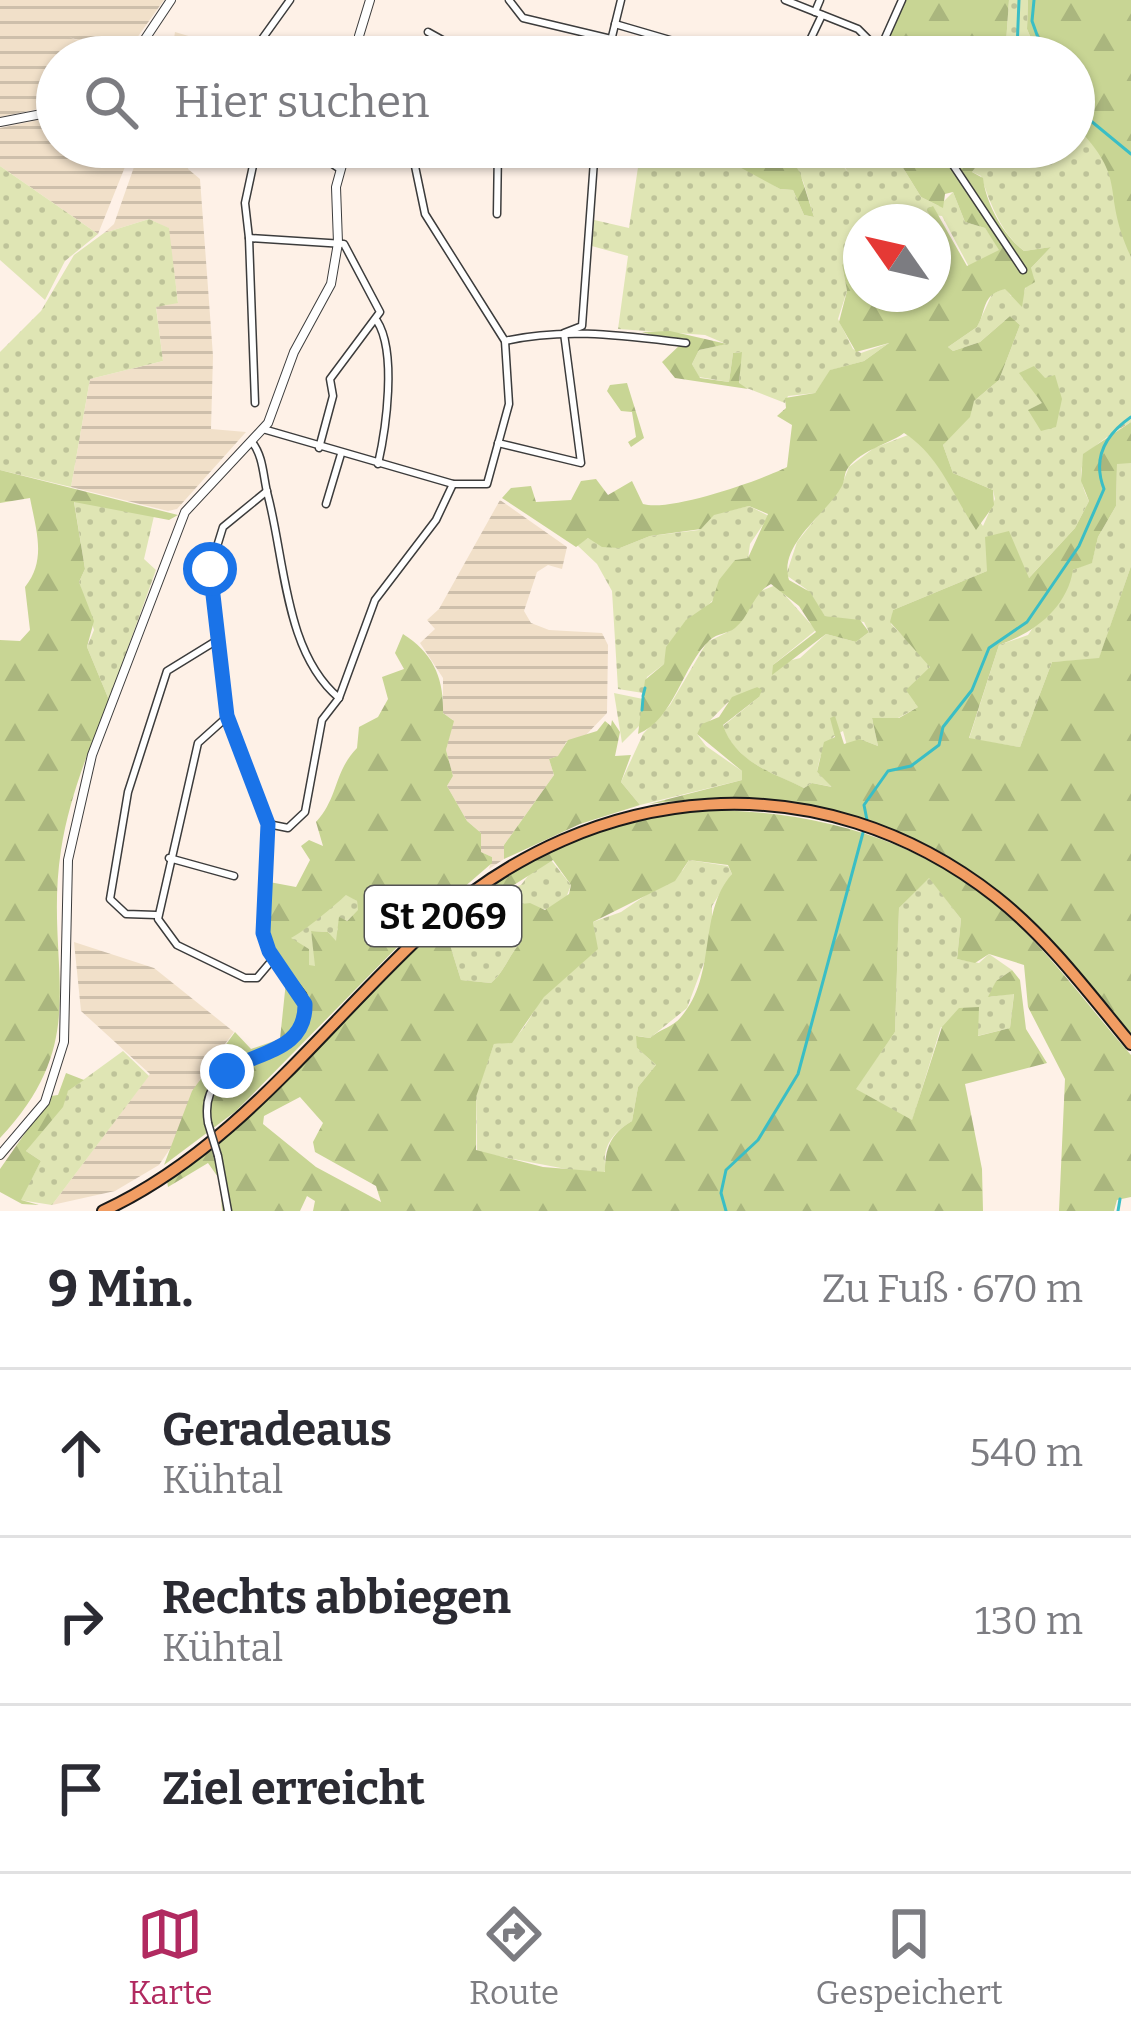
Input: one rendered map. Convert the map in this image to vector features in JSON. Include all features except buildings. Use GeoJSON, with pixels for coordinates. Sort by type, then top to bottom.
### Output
{"type":"FeatureCollection","features":[{"type":"Feature","properties":{"kind":"main road","name":"St 2069"},"geometry":{"type":"LineString","coordinates":[[103,1211],[171,1172],[310,1051],[430,928],[510,863],[557,840],[646,810],[742,804],[789,807],[879,831],[962,873],[1022,919],[1131,1044]]}},
{"type":"Feature","properties":{"kind":"street"},"geometry":{"type":"LineString","coordinates":[[147,36],[171,0]]}},
{"type":"Feature","properties":{"kind":"street"},"geometry":{"type":"LineString","coordinates":[[264,36],[290,0]]}},
{"type":"Feature","properties":{"kind":"street"},"geometry":{"type":"LineString","coordinates":[[359,36],[370,0]]}},
{"type":"Feature","properties":{"kind":"street"},"geometry":{"type":"LineString","coordinates":[[509,0],[523,18],[595,36]]}},
{"type":"Feature","properties":{"kind":"street"},"geometry":{"type":"LineString","coordinates":[[612,36],[621,0]]}},
{"type":"Feature","properties":{"kind":"street"},"geometry":{"type":"LineString","coordinates":[[785,0],[867,36]]}},
{"type":"Feature","properties":{"kind":"street"},"geometry":{"type":"LineString","coordinates":[[810,36],[820,0]]}},
{"type":"Feature","properties":{"kind":"street"},"geometry":{"type":"LineString","coordinates":[[885,36],[902,0]]}},
{"type":"Feature","properties":{"kind":"street"},"geometry":{"type":"LineString","coordinates":[[615,24],[656,36]]}},
{"type":"Feature","properties":{"kind":"street"},"geometry":{"type":"LineString","coordinates":[[428,32],[435,36]]}},
{"type":"Feature","properties":{"kind":"street"},"geometry":{"type":"LineString","coordinates":[[0,122],[36,115]]}},
{"type":"Feature","properties":{"kind":"street"},"geometry":{"type":"LineString","coordinates":[[252,168],[245,203],[255,403]]}},
{"type":"Feature","properties":{"kind":"street"},"geometry":{"type":"LineString","coordinates":[[0,1155],[44,1102],[64,1042],[68,860],[92,755],[184,512],[263,429],[279,403],[294,352],[331,284],[338,243],[337,168]]}},
{"type":"Feature","properties":{"kind":"street"},"geometry":{"type":"LineString","coordinates":[[263,429],[453,484],[487,484],[511,376],[505,341],[425,214],[415,168]]}},
{"type":"Feature","properties":{"kind":"street"},"geometry":{"type":"LineString","coordinates":[[497,214],[498,168]]}},
{"type":"Feature","properties":{"kind":"street"},"geometry":{"type":"LineString","coordinates":[[564,334],[582,326],[593,168]]}},
{"type":"Feature","properties":{"kind":"street"},"geometry":{"type":"LineString","coordinates":[[954,168],[1023,270]]}},
{"type":"Feature","properties":{"kind":"street"},"geometry":{"type":"LineString","coordinates":[[249,238],[346,245],[378,302],[377,321],[382,329],[388,416],[378,464]]}},
{"type":"Feature","properties":{"kind":"street"},"geometry":{"type":"LineString","coordinates":[[319,448],[333,396],[330,379],[377,321]]}},
{"type":"Feature","properties":{"kind":"street"},"geometry":{"type":"LineString","coordinates":[[505,341],[564,334],[686,343]]}},
{"type":"Feature","properties":{"kind":"street"},"geometry":{"type":"LineString","coordinates":[[499,443],[580,463],[564,334]]}},
{"type":"Feature","properties":{"kind":"street"},"geometry":{"type":"LineString","coordinates":[[252,442],[298,635],[311,668],[339,698]]}},
{"type":"Feature","properties":{"kind":"street"},"geometry":{"type":"LineString","coordinates":[[326,504],[340,454]]}},
{"type":"Feature","properties":{"kind":"street"},"geometry":{"type":"LineString","coordinates":[[268,824],[288,828],[305,812],[322,720],[339,698],[375,600],[436,520],[453,484]]}},
{"type":"Feature","properties":{"kind":"street"},"geometry":{"type":"LineString","coordinates":[[228,1211],[207,1101],[217,1078],[286,1044],[304,1021],[303,995],[274,958],[261,921],[268,824],[227,716],[210,569],[217,537],[233,514],[267,490]]}},
{"type":"Feature","properties":{"kind":"street"},"geometry":{"type":"LineString","coordinates":[[157,915],[129,915],[110,899],[122,818],[167,670],[219,639]]}},
{"type":"Feature","properties":{"kind":"street"},"geometry":{"type":"LineString","coordinates":[[227,716],[199,741],[157,915],[173,942],[245,978],[257,978],[274,958]]}},
{"type":"Feature","properties":{"kind":"street"},"geometry":{"type":"LineString","coordinates":[[169,858],[234,876]]}},
{"type":"Feature","properties":{"kind":"shaded area"},"geometry":{"type":"Polygon","coordinates":[[[0,0],[164,0],[138,36],[36,36],[36,109],[0,117],[0,0]]]}},
{"type":"Feature","properties":{"kind":"shaded area"},"geometry":{"type":"Polygon","coordinates":[[[36,120],[36,168],[125,168],[98,234],[0,166],[0,128],[36,120]]]}},
{"type":"Feature","properties":{"kind":"shaded area"},"geometry":{"type":"Polygon","coordinates":[[[134,168],[188,168],[200,179],[213,356],[211,429],[246,432],[177,509],[168,511],[71,487],[90,379],[163,361],[156,306],[178,302],[168,228],[149,219],[104,233],[114,224],[134,168]]]}},
{"type":"Feature","properties":{"kind":"shaded area"},"geometry":{"type":"Polygon","coordinates":[[[500,500],[567,547],[562,569],[548,565],[537,572],[524,611],[531,623],[549,630],[602,633],[608,645],[607,713],[584,737],[566,742],[559,756],[549,759],[554,775],[504,845],[504,859],[489,869],[492,857],[481,852],[481,833],[467,821],[447,786],[453,776],[446,750],[453,720],[443,713],[443,678],[420,643],[435,629],[427,620],[439,609],[500,500]]]}},
{"type":"Feature","properties":{"kind":"shaded area"},"geometry":{"type":"Polygon","coordinates":[[[74,942],[154,968],[234,1032],[201,1076],[176,1140],[159,1165],[115,1191],[52,1205],[150,1074],[81,1011],[74,942]]]}},
{"type":"Feature","properties":{"kind":"green space"},"geometry":{"type":"Polygon","coordinates":[[[899,0],[1009,0],[1006,36],[881,36],[899,0]]]}},
{"type":"Feature","properties":{"kind":"green space"},"geometry":{"type":"Polygon","coordinates":[[[1009,0],[1028,0],[1030,36],[1006,36],[1009,0]]]}},
{"type":"Feature","properties":{"kind":"green space"},"geometry":{"type":"Polygon","coordinates":[[[1028,0],[1131,0],[1131,257],[1109,174],[1095,149],[1095,36],[1030,36],[1028,0]]]}},
{"type":"Feature","properties":{"kind":"green space"},"geometry":{"type":"Polygon","coordinates":[[[1095,138],[1115,151],[1128,174],[1120,223],[1131,257],[1131,422],[1097,445],[1083,462],[1083,486],[1089,501],[1075,528],[1028,579],[987,571],[893,610],[891,624],[930,664],[928,674],[917,679],[918,707],[898,718],[872,718],[878,746],[860,739],[847,746],[843,731],[833,738],[822,752],[817,772],[833,787],[812,783],[804,788],[756,765],[736,749],[723,726],[759,697],[757,687],[727,703],[697,734],[742,771],[742,780],[640,805],[621,782],[643,734],[670,705],[707,642],[730,631],[758,592],[776,585],[816,630],[773,665],[800,658],[826,634],[856,642],[869,632],[864,622],[825,616],[806,589],[786,575],[797,542],[841,487],[849,467],[874,448],[908,435],[924,447],[983,526],[995,499],[993,490],[953,473],[943,445],[974,401],[999,380],[1020,325],[1010,316],[980,342],[953,351],[948,347],[977,327],[992,294],[1005,288],[1011,296],[1024,293],[1031,268],[1051,247],[1024,251],[992,207],[981,176],[972,172],[975,168],[1095,168],[1095,138]]]}},
{"type":"Feature","properties":{"kind":"green space"},"geometry":{"type":"Polygon","coordinates":[[[0,166],[98,234],[65,261],[45,300],[0,260],[0,166]]]}},
{"type":"Feature","properties":{"kind":"green space"},"geometry":{"type":"Polygon","coordinates":[[[638,168],[745,168],[780,189],[793,190],[804,215],[814,217],[796,168],[844,168],[848,172],[845,168],[903,168],[921,197],[935,204],[843,204],[843,303],[838,319],[853,349],[861,353],[889,343],[864,361],[831,370],[815,393],[788,396],[785,403],[739,385],[741,352],[733,353],[729,382],[699,377],[692,364],[699,350],[726,344],[705,335],[618,329],[628,256],[588,245],[590,219],[629,228],[638,168]]]}},
{"type":"Feature","properties":{"kind":"green space"},"geometry":{"type":"Polygon","coordinates":[[[741,168],[797,168],[814,217],[804,215],[793,190],[780,189],[741,168]]]}},
{"type":"Feature","properties":{"kind":"green space"},"geometry":{"type":"Polygon","coordinates":[[[903,168],[975,168],[972,172],[983,178],[992,209],[1010,237],[1024,251],[1051,247],[1031,268],[1035,282],[1025,288],[1022,307],[1005,289],[997,292],[988,299],[977,327],[948,347],[953,351],[980,342],[1010,316],[1020,325],[999,380],[974,401],[970,417],[943,445],[953,473],[993,490],[994,505],[976,530],[937,465],[904,433],[860,456],[847,470],[835,497],[797,542],[787,567],[789,580],[810,592],[825,616],[860,620],[869,632],[856,642],[826,634],[772,675],[773,665],[816,632],[799,606],[771,584],[735,628],[713,638],[700,651],[670,704],[651,727],[638,734],[645,680],[664,664],[666,647],[686,620],[712,602],[719,580],[735,560],[748,558],[768,514],[749,506],[714,515],[701,529],[650,536],[620,548],[602,547],[588,538],[576,547],[502,498],[511,488],[531,486],[536,502],[571,500],[581,481],[596,479],[608,495],[632,481],[643,504],[673,504],[787,467],[792,425],[777,416],[786,408],[785,398],[815,393],[830,370],[864,361],[889,343],[856,352],[839,322],[843,306],[843,312],[951,312],[951,238],[967,266],[999,250],[985,228],[965,222],[953,192],[945,194],[944,204],[921,197],[903,168]]]}},
{"type":"Feature","properties":{"kind":"green space"},"geometry":{"type":"Polygon","coordinates":[[[953,192],[965,222],[985,228],[1000,250],[969,267],[951,233],[951,204],[941,204],[953,192]]]}},
{"type":"Feature","properties":{"kind":"green space"},"geometry":{"type":"Polygon","coordinates":[[[149,219],[169,228],[178,303],[156,307],[163,361],[90,379],[71,487],[0,470],[0,352],[41,311],[74,255],[104,233],[149,219]]]}},
{"type":"Feature","properties":{"kind":"green space"},"geometry":{"type":"Polygon","coordinates":[[[670,331],[727,344],[699,350],[692,364],[700,378],[729,382],[733,353],[742,352],[739,383],[748,389],[675,378],[662,362],[681,344],[642,332],[670,331]]]}},
{"type":"Feature","properties":{"kind":"green space"},"geometry":{"type":"Polygon","coordinates":[[[1034,366],[1045,378],[1055,375],[1062,399],[1056,427],[1041,431],[1028,410],[1042,403],[1019,373],[1034,366]]]}},
{"type":"Feature","properties":{"kind":"green space"},"geometry":{"type":"Polygon","coordinates":[[[627,383],[644,438],[631,447],[628,442],[636,437],[632,412],[621,411],[607,391],[610,385],[627,383]]]}},
{"type":"Feature","properties":{"kind":"green space"},"geometry":{"type":"Polygon","coordinates":[[[1131,422],[1131,463],[1117,464],[1116,506],[1098,537],[1092,563],[1073,570],[1064,596],[1047,617],[999,645],[969,738],[1020,747],[1052,662],[1099,658],[1131,566],[1131,1040],[1002,896],[965,867],[924,844],[881,825],[790,804],[695,800],[649,804],[742,780],[742,771],[697,734],[702,724],[719,717],[732,697],[757,687],[762,690],[759,697],[723,725],[736,748],[756,765],[804,788],[812,783],[832,787],[817,772],[824,742],[835,737],[830,718],[835,716],[844,744],[860,739],[878,746],[872,718],[899,718],[918,707],[906,690],[930,667],[890,622],[893,610],[987,571],[985,537],[1009,531],[1029,578],[1075,528],[1089,501],[1081,481],[1083,454],[1131,422]]]}},
{"type":"Feature","properties":{"kind":"green space"},"geometry":{"type":"Polygon","coordinates":[[[1117,463],[1131,463],[1131,566],[1099,659],[1052,662],[1020,747],[969,739],[999,645],[1028,635],[1073,570],[1092,562],[1098,537],[1116,506],[1117,463]]]}},
{"type":"Feature","properties":{"kind":"green space"},"geometry":{"type":"Polygon","coordinates":[[[0,470],[178,515],[169,520],[74,502],[85,569],[79,582],[94,621],[87,647],[109,700],[74,793],[61,850],[57,1033],[48,1067],[0,1138],[0,640],[20,641],[30,630],[25,587],[36,566],[38,544],[30,498],[0,503],[0,470]]]}},
{"type":"Feature","properties":{"kind":"green space"},"geometry":{"type":"Polygon","coordinates":[[[74,501],[154,516],[144,559],[156,570],[109,700],[87,647],[94,630],[79,582],[85,569],[74,501]]]}},
{"type":"Feature","properties":{"kind":"green space"},"geometry":{"type":"Polygon","coordinates":[[[749,506],[769,516],[750,544],[748,559],[735,560],[713,600],[676,636],[664,664],[647,677],[643,693],[618,689],[612,591],[597,564],[577,545],[588,538],[620,548],[650,536],[699,530],[714,514],[749,506]]]}},
{"type":"Feature","properties":{"kind":"green space"},"geometry":{"type":"Polygon","coordinates":[[[403,634],[435,668],[443,713],[454,721],[446,750],[453,776],[447,786],[467,821],[481,833],[481,852],[492,857],[492,863],[410,934],[236,1111],[164,1165],[192,1091],[235,1032],[251,1049],[280,1039],[287,972],[264,932],[264,881],[296,887],[310,860],[301,846],[309,840],[323,846],[316,822],[357,748],[359,727],[378,717],[388,699],[382,677],[404,669],[395,653],[403,634]],[[346,895],[291,938],[309,949],[309,965],[315,966],[311,931],[328,932],[336,941],[339,917],[347,921],[358,910],[357,901],[346,895]]]}},
{"type":"Feature","properties":{"kind":"green space"},"geometry":{"type":"Polygon","coordinates":[[[614,693],[643,699],[640,725],[622,743],[614,693]]]}},
{"type":"Feature","properties":{"kind":"green space"},"geometry":{"type":"Polygon","coordinates":[[[612,720],[620,732],[615,756],[631,755],[621,782],[640,805],[580,824],[504,859],[504,845],[554,775],[549,759],[558,756],[568,740],[597,731],[605,721],[611,726],[612,720]]]}},
{"type":"Feature","properties":{"kind":"green space"},"geometry":{"type":"Polygon","coordinates":[[[690,810],[779,815],[864,833],[943,868],[1015,922],[1131,1055],[1131,1197],[1117,1200],[1114,1211],[1059,1211],[1065,1079],[1028,1007],[1024,965],[989,954],[975,963],[957,959],[961,919],[929,878],[899,908],[895,1032],[856,1089],[912,1120],[942,1027],[959,1008],[979,1007],[978,1036],[1010,1028],[1014,994],[988,997],[996,981],[1012,970],[1020,980],[1026,1029],[1047,1063],[965,1084],[982,1169],[983,1211],[313,1211],[315,1201],[307,1196],[300,1211],[222,1211],[220,1180],[208,1163],[168,1187],[167,1181],[279,1088],[419,943],[487,885],[524,861],[580,835],[690,810]],[[553,860],[506,890],[513,905],[530,903],[545,910],[569,894],[571,885],[553,860]],[[689,860],[675,881],[593,922],[598,949],[544,997],[512,1043],[494,1044],[476,1097],[476,1150],[543,1167],[605,1172],[610,1143],[632,1121],[638,1087],[656,1065],[637,1048],[636,1036],[650,1038],[674,1023],[692,1000],[700,982],[714,907],[732,874],[728,865],[689,860]],[[497,896],[483,898],[445,929],[461,980],[491,983],[521,942],[504,921],[505,902],[497,896]],[[300,1097],[264,1116],[263,1124],[316,1167],[381,1202],[376,1186],[315,1152],[313,1142],[323,1123],[300,1097]]]}},
{"type":"Feature","properties":{"kind":"green space"},"geometry":{"type":"Polygon","coordinates":[[[551,860],[571,885],[566,898],[549,910],[512,903],[506,889],[521,885],[551,860]]]}},
{"type":"Feature","properties":{"kind":"green space"},"geometry":{"type":"Polygon","coordinates":[[[689,860],[728,866],[732,874],[712,906],[712,941],[687,1008],[650,1038],[638,1036],[637,1048],[656,1065],[638,1087],[632,1121],[610,1142],[606,1171],[598,1175],[477,1152],[476,1094],[494,1044],[513,1039],[546,994],[597,949],[593,922],[621,912],[683,870],[689,860]]]}},
{"type":"Feature","properties":{"kind":"green space"},"geometry":{"type":"Polygon","coordinates":[[[929,877],[961,919],[957,959],[979,963],[989,954],[1012,970],[996,981],[990,997],[1014,993],[1010,1028],[977,1036],[941,1027],[912,1121],[855,1089],[895,1032],[899,908],[929,877]]]}},
{"type":"Feature","properties":{"kind":"green space"},"geometry":{"type":"Polygon","coordinates":[[[347,894],[357,901],[359,910],[337,929],[341,938],[335,942],[328,932],[311,931],[316,967],[309,966],[309,949],[289,939],[347,894]]]}},
{"type":"Feature","properties":{"kind":"green space"},"geometry":{"type":"Polygon","coordinates":[[[497,896],[505,902],[504,922],[521,942],[491,983],[461,980],[445,929],[483,898],[497,896]]]}},
{"type":"Feature","properties":{"kind":"green space"},"geometry":{"type":"Polygon","coordinates":[[[123,1051],[149,1076],[52,1205],[20,1200],[41,1161],[26,1151],[68,1091],[123,1051]]]}},
{"type":"Feature","properties":{"kind":"green space"},"geometry":{"type":"Polygon","coordinates":[[[66,1073],[84,1080],[68,1091],[63,1107],[26,1151],[41,1161],[21,1200],[39,1205],[22,1204],[0,1192],[0,1169],[51,1096],[58,1095],[66,1073]]]}},
{"type":"Feature","properties":{"kind":"waterway"},"geometry":{"type":"LineString","coordinates":[[1018,36],[1019,0]]}},
{"type":"Feature","properties":{"kind":"waterway"},"geometry":{"type":"LineString","coordinates":[[1034,0],[1032,21],[1037,36]]}},
{"type":"Feature","properties":{"kind":"waterway"},"geometry":{"type":"LineString","coordinates":[[1095,124],[1131,154]]}},
{"type":"Feature","properties":{"kind":"waterway"},"geometry":{"type":"LineString","coordinates":[[867,820],[864,805],[888,771],[911,766],[939,745],[943,727],[972,690],[989,648],[1027,622],[1079,546],[1104,489],[1103,448],[1131,417]]}},
{"type":"Feature","properties":{"kind":"waterway"},"geometry":{"type":"LineString","coordinates":[[643,696],[645,688]]}},
{"type":"Feature","properties":{"kind":"waterway"},"geometry":{"type":"LineString","coordinates":[[642,710],[643,698]]}},
{"type":"Feature","properties":{"kind":"waterway"},"geometry":{"type":"LineString","coordinates":[[726,1211],[721,1193],[726,1170],[758,1140],[798,1074],[864,829]]}},
{"type":"Feature","properties":{"kind":"waterway"},"geometry":{"type":"LineString","coordinates":[[1118,1211],[1120,1199]]}},
{"type":"Feature","properties":{"kind":"route"},"geometry":{"type":"LineString","coordinates":[[210,569],[227,716],[268,824],[261,894],[263,933],[269,951],[303,995],[306,1013],[286,1044],[227,1071]]}}]}
